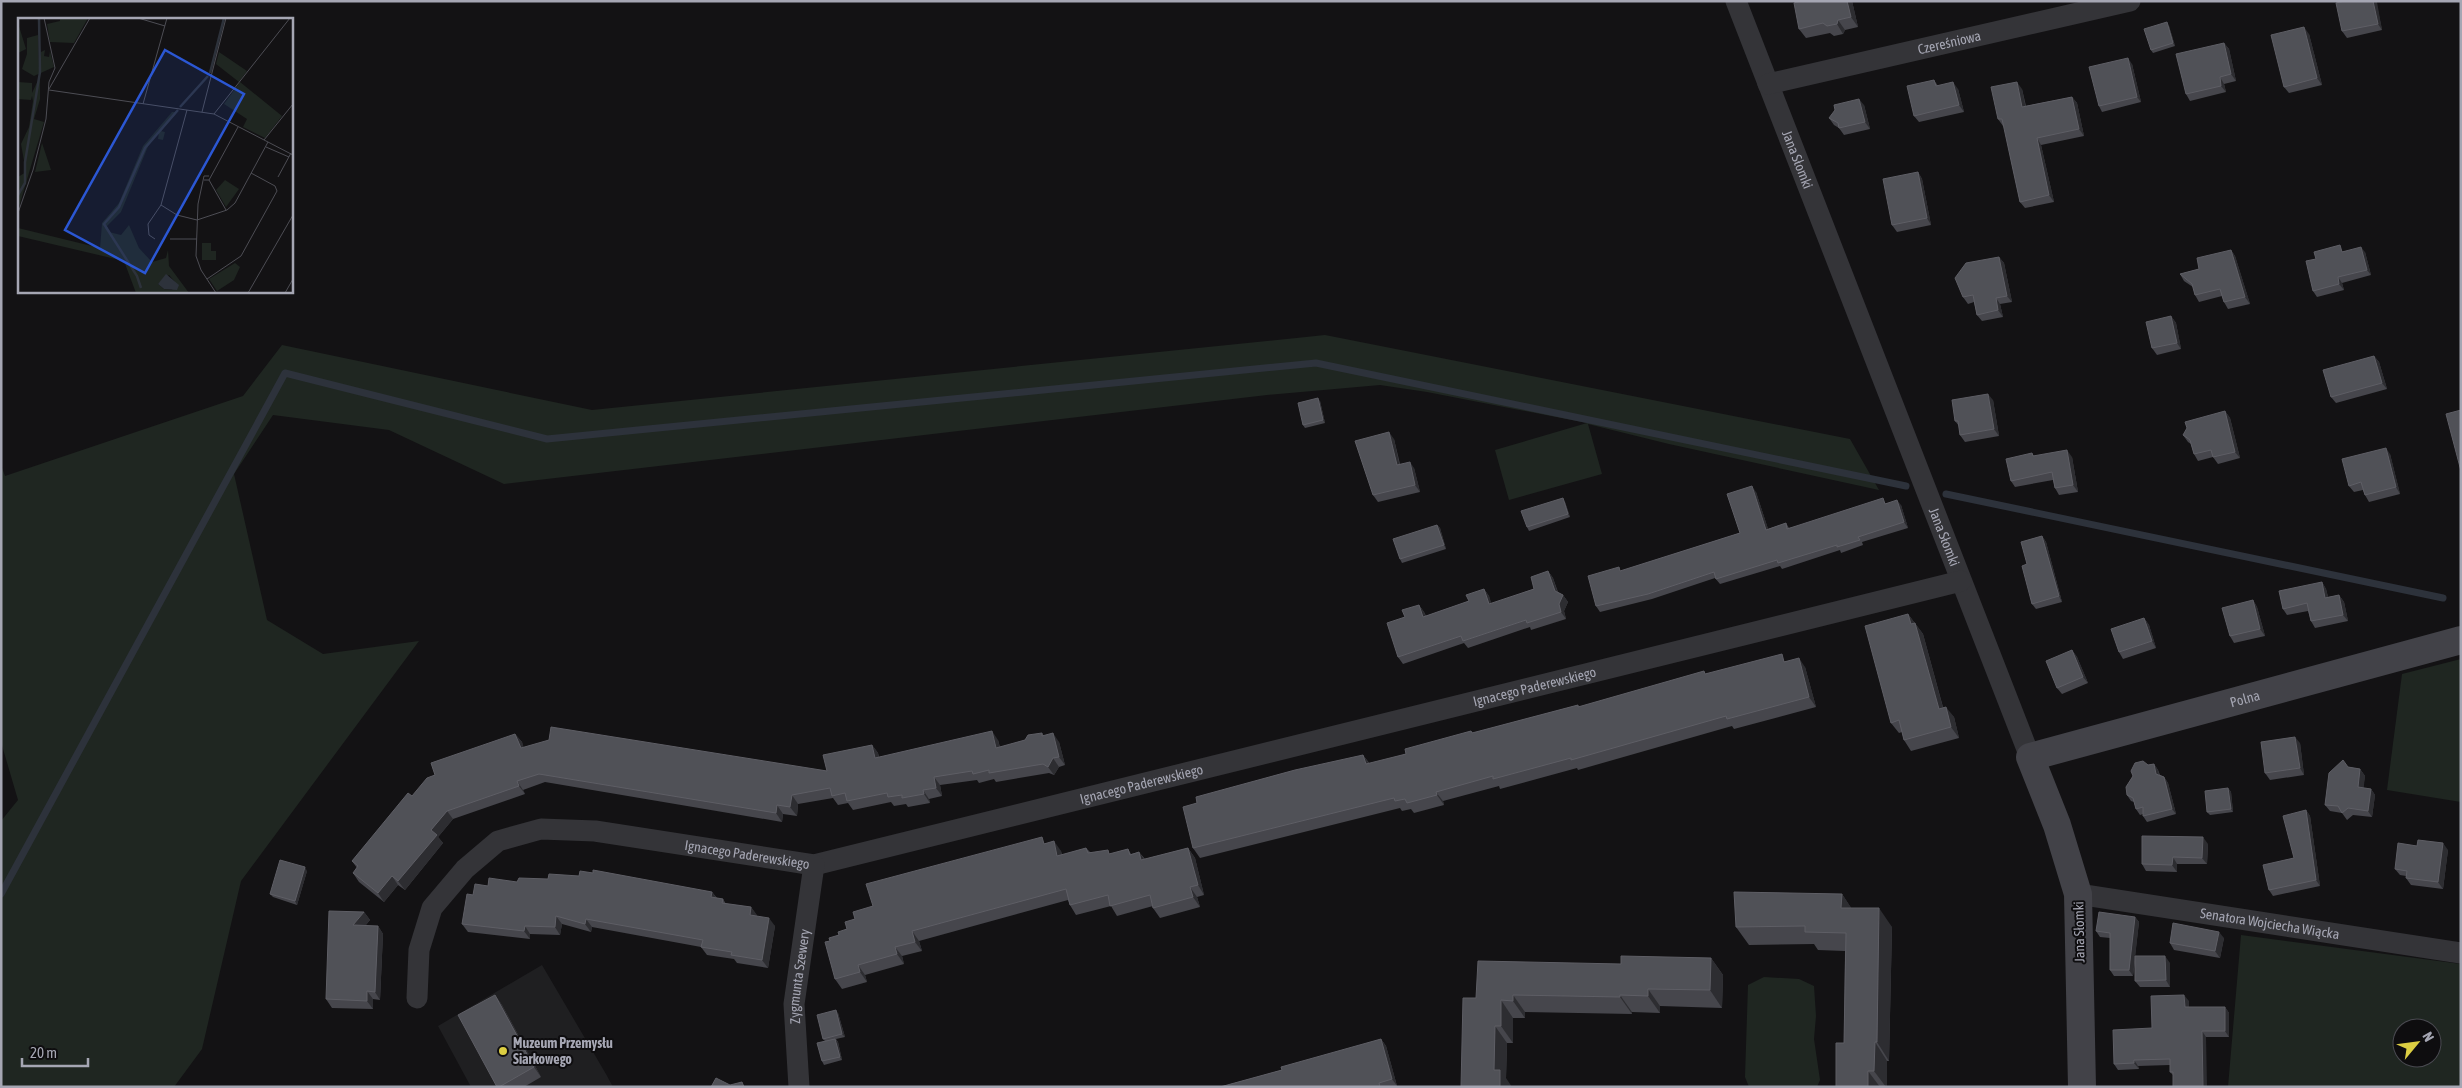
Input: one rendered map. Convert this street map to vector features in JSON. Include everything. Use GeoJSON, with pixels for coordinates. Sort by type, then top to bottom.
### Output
{"type":"FeatureCollection","features":[{"type":"Feature","properties":{"kind":"street","name":"Jana Słomki"},"geometry":{"type":"LineString","coordinates":[[1736,1],[2057,825],[2078,894],[2082,1087]]}},
{"type":"Feature","properties":{"kind":"street","name":"Czereśniowa"},"geometry":{"type":"LineString","coordinates":[[1768,84],[2130,1]]}},
{"type":"Feature","properties":{"kind":"street","name":"Ignacego Paderewskiego"},"geometry":{"type":"LineString","coordinates":[[417,998],[419,950],[432,908],[465,869],[498,841],[541,829],[596,831],[814,866],[1961,581]]}},
{"type":"Feature","properties":{"kind":"street","name":"Polna"},"geometry":{"type":"LineString","coordinates":[[2030,756],[2461,640]]}},
{"type":"Feature","properties":{"kind":"street","name":"Zygmunta Szewery"},"geometry":{"type":"LineString","coordinates":[[799,1087],[794,1004],[814,866]]}},
{"type":"Feature","properties":{"kind":"street","name":"Senatora Wojciecha Wiącka"},"geometry":{"type":"LineString","coordinates":[[2078,894],[2461,953]]}},
{"type":"Feature","properties":{"kind":"shaded area"},"geometry":{"type":"Polygon","coordinates":[[[1325,335],[1850,439],[1879,490],[1669,444],[1588,424],[1602,474],[1509,500],[1495,450],[1587,423],[1427,392],[1380,385],[1267,395],[504,484],[389,430],[273,415],[234,474],[267,620],[323,654],[419,641],[241,881],[202,1049],[174,1087],[1,1087],[1,821],[18,800],[1,742],[1,465],[5,476],[243,396],[282,345],[592,410],[1325,335]]]}},
{"type":"Feature","properties":{"kind":"shaded area"},"geometry":{"type":"Polygon","coordinates":[[[2461,659],[2461,802],[2387,790],[2402,674],[2461,659]]]}},
{"type":"Feature","properties":{"kind":"shaded area"},"geometry":{"type":"Polygon","coordinates":[[[2241,935],[2461,964],[2461,1087],[2228,1087],[2241,935]]]}},
{"type":"Feature","properties":{"kind":"shaded area"},"geometry":{"type":"Polygon","coordinates":[[[542,965],[613,1087],[471,1087],[438,1026],[542,965]]]}},
{"type":"Feature","properties":{"kind":"shaded area"},"geometry":{"type":"Polygon","coordinates":[[[1764,977],[1799,979],[1814,986],[1816,1016],[1814,1039],[1820,1080],[1817,1087],[1749,1087],[1745,1077],[1748,985],[1764,977]]]}},
{"type":"Feature","properties":{"kind":"building"},"geometry":{"type":"Polygon","coordinates":[[[1801,1],[1847,1],[1851,17],[1838,20],[1837,24],[1827,26],[1823,23],[1799,29],[1794,3],[1801,1]]]}},
{"type":"Feature","properties":{"kind":"building"},"geometry":{"type":"Polygon","coordinates":[[[2345,1],[2373,1],[2378,24],[2342,31],[2336,3],[2345,1]]]}},
{"type":"Feature","properties":{"kind":"building"},"geometry":{"type":"Polygon","coordinates":[[[2167,22],[2173,43],[2151,50],[2144,29],[2167,22]]]}},
{"type":"Feature","properties":{"kind":"building"},"geometry":{"type":"Polygon","coordinates":[[[2304,27],[2317,78],[2284,87],[2271,35],[2304,27]]]}},
{"type":"Feature","properties":{"kind":"building"},"geometry":{"type":"Polygon","coordinates":[[[2224,43],[2231,74],[2220,77],[2221,86],[2186,94],[2176,54],[2224,43]]]}},
{"type":"Feature","properties":{"kind":"building"},"geometry":{"type":"Polygon","coordinates":[[[2128,58],[2137,97],[2099,106],[2089,67],[2128,58]]]}},
{"type":"Feature","properties":{"kind":"building"},"geometry":{"type":"Polygon","coordinates":[[[1934,80],[1936,86],[1953,82],[1959,105],[1914,116],[1907,86],[1934,80]]]}},
{"type":"Feature","properties":{"kind":"building"},"geometry":{"type":"Polygon","coordinates":[[[2017,82],[2022,107],[2072,97],[2079,129],[2037,138],[2049,195],[2020,202],[2002,119],[1998,119],[1991,87],[2017,82]]]}},
{"type":"Feature","properties":{"kind":"building"},"geometry":{"type":"Polygon","coordinates":[[[1859,99],[1865,122],[1839,128],[1838,123],[1829,118],[1835,110],[1834,105],[1859,99]]]}},
{"type":"Feature","properties":{"kind":"building"},"geometry":{"type":"Polygon","coordinates":[[[1918,172],[1927,218],[1892,225],[1883,179],[1918,172]]]}},
{"type":"Feature","properties":{"kind":"building"},"geometry":{"type":"Polygon","coordinates":[[[2340,245],[2342,252],[2361,247],[2367,270],[2338,277],[2339,284],[2313,291],[2306,261],[2316,259],[2314,252],[2340,245]]]}},
{"type":"Feature","properties":{"kind":"building"},"geometry":{"type":"Polygon","coordinates":[[[2231,250],[2245,297],[2224,302],[2220,289],[2195,295],[2192,284],[2180,274],[2199,269],[2197,258],[2231,250]]]}},
{"type":"Feature","properties":{"kind":"building"},"geometry":{"type":"Polygon","coordinates":[[[1999,257],[2007,296],[1996,298],[1998,310],[1977,315],[1973,295],[1963,297],[1955,278],[1966,263],[1999,257]]]}},
{"type":"Feature","properties":{"kind":"building"},"geometry":{"type":"Polygon","coordinates":[[[2171,316],[2177,343],[2152,348],[2146,322],[2171,316]]]}},
{"type":"Feature","properties":{"kind":"building"},"geometry":{"type":"Polygon","coordinates":[[[2374,356],[2382,383],[2331,397],[2323,370],[2374,356]]]}},
{"type":"Feature","properties":{"kind":"building"},"geometry":{"type":"Polygon","coordinates":[[[1988,394],[1994,429],[1960,435],[1958,421],[1955,421],[1952,400],[1988,394]]]}},
{"type":"Feature","properties":{"kind":"building"},"geometry":{"type":"Polygon","coordinates":[[[1318,398],[1323,420],[1303,425],[1298,403],[1318,398]]]}},
{"type":"Feature","properties":{"kind":"building"},"geometry":{"type":"Polygon","coordinates":[[[2461,410],[2461,471],[2446,414],[2461,410]]]}},
{"type":"Feature","properties":{"kind":"building"},"geometry":{"type":"Polygon","coordinates":[[[2225,411],[2235,452],[2213,457],[2211,450],[2194,454],[2190,440],[2183,435],[2187,428],[2185,422],[2225,411]]]}},
{"type":"Feature","properties":{"kind":"building"},"geometry":{"type":"Polygon","coordinates":[[[1389,432],[1397,465],[1410,462],[1415,485],[1373,495],[1355,441],[1389,432]]]}},
{"type":"Feature","properties":{"kind":"building"},"geometry":{"type":"Polygon","coordinates":[[[2386,448],[2396,487],[2365,495],[2361,482],[2349,486],[2342,459],[2386,448]]]}},
{"type":"Feature","properties":{"kind":"building"},"geometry":{"type":"Polygon","coordinates":[[[2067,450],[2073,485],[2055,488],[2052,472],[2011,481],[2006,459],[2032,453],[2033,456],[2067,450]]]}},
{"type":"Feature","properties":{"kind":"building"},"geometry":{"type":"Polygon","coordinates":[[[1752,486],[1766,530],[1786,523],[1787,529],[1883,498],[1885,504],[1897,500],[1904,522],[1858,537],[1860,540],[1837,547],[1837,545],[1778,563],[1777,560],[1716,579],[1714,572],[1648,594],[1596,606],[1588,576],[1619,567],[1620,571],[1740,533],[1727,494],[1752,486]]]}},
{"type":"Feature","properties":{"kind":"building"},"geometry":{"type":"Polygon","coordinates":[[[1563,498],[1568,514],[1527,527],[1521,511],[1563,498]]]}},
{"type":"Feature","properties":{"kind":"building"},"geometry":{"type":"Polygon","coordinates":[[[1437,525],[1444,545],[1400,559],[1393,539],[1437,525]]]}},
{"type":"Feature","properties":{"kind":"building"},"geometry":{"type":"Polygon","coordinates":[[[2042,536],[2059,596],[2032,604],[2022,566],[2027,564],[2021,542],[2042,536]]]}},
{"type":"Feature","properties":{"kind":"building"},"geometry":{"type":"Polygon","coordinates":[[[1548,571],[1555,591],[1563,595],[1559,604],[1561,612],[1527,623],[1526,620],[1463,641],[1461,636],[1398,657],[1387,623],[1405,617],[1402,610],[1419,605],[1423,617],[1469,601],[1466,595],[1484,589],[1489,604],[1534,589],[1531,577],[1548,571]]]}},
{"type":"Feature","properties":{"kind":"building"},"geometry":{"type":"Polygon","coordinates":[[[2322,582],[2325,598],[2339,595],[2343,615],[2311,621],[2307,603],[2283,609],[2279,591],[2322,582]]]}},
{"type":"Feature","properties":{"kind":"building"},"geometry":{"type":"Polygon","coordinates":[[[2253,600],[2260,629],[2230,636],[2222,608],[2253,600]]]}},
{"type":"Feature","properties":{"kind":"building"},"geometry":{"type":"Polygon","coordinates":[[[1908,614],[1911,624],[1915,623],[1939,709],[1946,707],[1951,727],[1904,740],[1899,720],[1891,723],[1865,626],[1908,614]]]}},
{"type":"Feature","properties":{"kind":"building"},"geometry":{"type":"Polygon","coordinates":[[[2144,618],[2152,641],[2119,652],[2111,629],[2144,618]]]}},
{"type":"Feature","properties":{"kind":"building"},"geometry":{"type":"Polygon","coordinates":[[[2072,650],[2083,677],[2057,688],[2046,661],[2072,650]]]}},
{"type":"Feature","properties":{"kind":"building"},"geometry":{"type":"Polygon","coordinates":[[[1782,654],[1784,662],[1799,658],[1809,697],[1727,719],[1726,716],[1571,760],[1571,758],[1493,779],[1493,776],[1436,792],[1437,795],[1407,803],[1405,799],[1395,801],[1394,798],[1193,848],[1183,807],[1197,803],[1196,797],[1295,770],[1363,755],[1366,764],[1406,754],[1405,749],[1471,731],[1472,733],[1578,705],[1578,707],[1704,671],[1705,674],[1782,654]]]}},
{"type":"Feature","properties":{"kind":"building"},"geometry":{"type":"Polygon","coordinates":[[[551,727],[827,771],[823,755],[872,745],[875,758],[992,731],[996,748],[1025,740],[1028,735],[1042,733],[1042,736],[1053,733],[1059,757],[1053,758],[1048,767],[1043,764],[989,773],[989,770],[973,774],[972,771],[934,777],[936,788],[923,790],[924,794],[902,798],[902,795],[888,797],[887,793],[847,801],[845,793],[832,796],[830,788],[792,795],[790,807],[777,805],[776,813],[539,774],[517,781],[519,786],[447,811],[431,830],[437,835],[398,881],[392,876],[378,893],[353,873],[358,866],[352,861],[408,793],[412,796],[427,778],[435,775],[431,763],[515,734],[521,748],[549,740],[551,727]]]}},
{"type":"Feature","properties":{"kind":"building"},"geometry":{"type":"Polygon","coordinates":[[[2295,737],[2300,768],[2265,773],[2261,742],[2295,737]]]}},
{"type":"Feature","properties":{"kind":"building"},"geometry":{"type":"Polygon","coordinates":[[[2343,760],[2348,767],[2360,769],[2358,787],[2371,789],[2368,811],[2348,808],[2342,813],[2338,806],[2325,805],[2329,773],[2343,760]]]}},
{"type":"Feature","properties":{"kind":"building"},"geometry":{"type":"Polygon","coordinates":[[[2143,761],[2148,765],[2154,764],[2156,774],[2164,777],[2172,809],[2143,816],[2143,807],[2136,809],[2133,798],[2127,795],[2126,787],[2133,776],[2131,771],[2135,763],[2143,761]]]}},
{"type":"Feature","properties":{"kind":"building"},"geometry":{"type":"Polygon","coordinates":[[[2228,788],[2231,809],[2207,812],[2205,791],[2228,788]]]}},
{"type":"Feature","properties":{"kind":"building"},"geometry":{"type":"Polygon","coordinates":[[[2306,810],[2316,880],[2269,890],[2263,865],[2294,858],[2283,816],[2306,810]]]}},
{"type":"Feature","properties":{"kind":"building"},"geometry":{"type":"Polygon","coordinates":[[[2142,836],[2203,837],[2202,858],[2173,857],[2172,865],[2142,864],[2142,836]]]}},
{"type":"Feature","properties":{"kind":"building"},"geometry":{"type":"Polygon","coordinates":[[[1042,837],[1044,844],[1054,841],[1057,856],[1086,848],[1088,853],[1108,850],[1109,854],[1128,849],[1130,855],[1139,852],[1141,860],[1188,848],[1198,885],[1190,887],[1193,897],[1153,908],[1150,895],[1110,906],[1108,895],[1070,905],[1066,889],[912,931],[915,942],[895,947],[897,954],[858,965],[860,972],[835,979],[825,942],[830,941],[829,938],[839,935],[838,932],[847,929],[845,922],[855,919],[853,912],[873,906],[866,884],[1042,837]]]}},
{"type":"Feature","properties":{"kind":"building"},"geometry":{"type":"Polygon","coordinates":[[[2418,840],[2443,843],[2438,882],[2406,878],[2407,871],[2395,869],[2398,843],[2417,846],[2418,840]]]}},
{"type":"Feature","properties":{"kind":"building"},"geometry":{"type":"Polygon","coordinates":[[[280,860],[305,867],[295,901],[270,894],[280,860]]]}},
{"type":"Feature","properties":{"kind":"building"},"geometry":{"type":"Polygon","coordinates":[[[593,870],[712,892],[711,897],[723,899],[722,903],[751,907],[750,915],[769,918],[762,960],[731,955],[732,952],[701,947],[703,940],[586,919],[585,924],[556,916],[555,927],[525,926],[524,931],[462,924],[467,894],[473,895],[475,884],[488,886],[489,878],[517,882],[519,878],[548,879],[549,874],[579,876],[580,871],[593,873],[593,870]]]}},
{"type":"Feature","properties":{"kind":"building"},"geometry":{"type":"Polygon","coordinates":[[[1734,892],[1842,894],[1841,908],[1879,908],[1877,1042],[1875,1042],[1874,1071],[1868,1071],[1868,1087],[1836,1087],[1836,1043],[1844,1043],[1846,933],[1805,932],[1805,926],[1736,927],[1734,892]]]}},
{"type":"Feature","properties":{"kind":"building"},"geometry":{"type":"Polygon","coordinates":[[[329,911],[364,912],[353,925],[378,926],[375,992],[367,991],[367,1001],[326,999],[329,911]]]}},
{"type":"Feature","properties":{"kind":"building"},"geometry":{"type":"Polygon","coordinates":[[[2099,912],[2135,917],[2129,970],[2110,970],[2110,933],[2096,931],[2099,912]]]}},
{"type":"Feature","properties":{"kind":"building"},"geometry":{"type":"Polygon","coordinates":[[[2173,923],[2219,932],[2215,951],[2170,943],[2173,923]]]}},
{"type":"Feature","properties":{"kind":"building"},"geometry":{"type":"Polygon","coordinates":[[[1621,956],[1711,958],[1710,990],[1648,989],[1648,996],[1620,995],[1620,997],[1513,995],[1513,1001],[1501,1000],[1501,1026],[1495,1026],[1494,1070],[1500,1070],[1500,1087],[1461,1087],[1463,998],[1476,998],[1478,961],[1621,964],[1621,956]]]}},
{"type":"Feature","properties":{"kind":"building"},"geometry":{"type":"Polygon","coordinates":[[[2135,956],[2165,956],[2166,980],[2135,981],[2135,956]]]}},
{"type":"Feature","properties":{"kind":"building","name":"Muzeum Przemysłu Siarkowego"},"geometry":{"type":"Polygon","coordinates":[[[495,995],[534,1067],[499,1087],[497,1087],[458,1015],[495,995]]]}},
{"type":"Feature","properties":{"kind":"building"},"geometry":{"type":"Polygon","coordinates":[[[2184,995],[2185,1007],[2225,1007],[2225,1031],[2202,1031],[2203,1087],[2173,1087],[2173,1072],[2170,1072],[2170,1059],[2134,1060],[2134,1063],[2114,1064],[2113,1030],[2152,1028],[2151,996],[2184,995]]]}},
{"type":"Feature","properties":{"kind":"building"},"geometry":{"type":"Polygon","coordinates":[[[836,1010],[842,1034],[823,1039],[817,1015],[836,1010]]]}},
{"type":"Feature","properties":{"kind":"building"},"geometry":{"type":"Polygon","coordinates":[[[835,1039],[840,1057],[822,1061],[817,1043],[835,1039]]]}},
{"type":"Feature","properties":{"kind":"building"},"geometry":{"type":"Polygon","coordinates":[[[1381,1039],[1392,1079],[1379,1083],[1380,1087],[1220,1087],[1282,1070],[1281,1067],[1381,1039]]]}},
{"type":"Feature","properties":{"kind":"building"},"geometry":{"type":"Polygon","coordinates":[[[716,1078],[730,1085],[742,1082],[744,1087],[711,1087],[716,1078]]]}},
{"type":"Feature","properties":{"kind":"waterway"},"geometry":{"type":"LineString","coordinates":[[1,894],[285,373],[547,439],[1316,363],[1906,486]]}},
{"type":"Feature","properties":{"kind":"waterway"},"geometry":{"type":"LineString","coordinates":[[1946,494],[2443,598]]}},
{"type":"Feature","properties":{"kind":"place","name":"Muzeum Przemysłu Siarkowego"},"geometry":{"type":"Point","coordinates":[503,1051]}}]}
